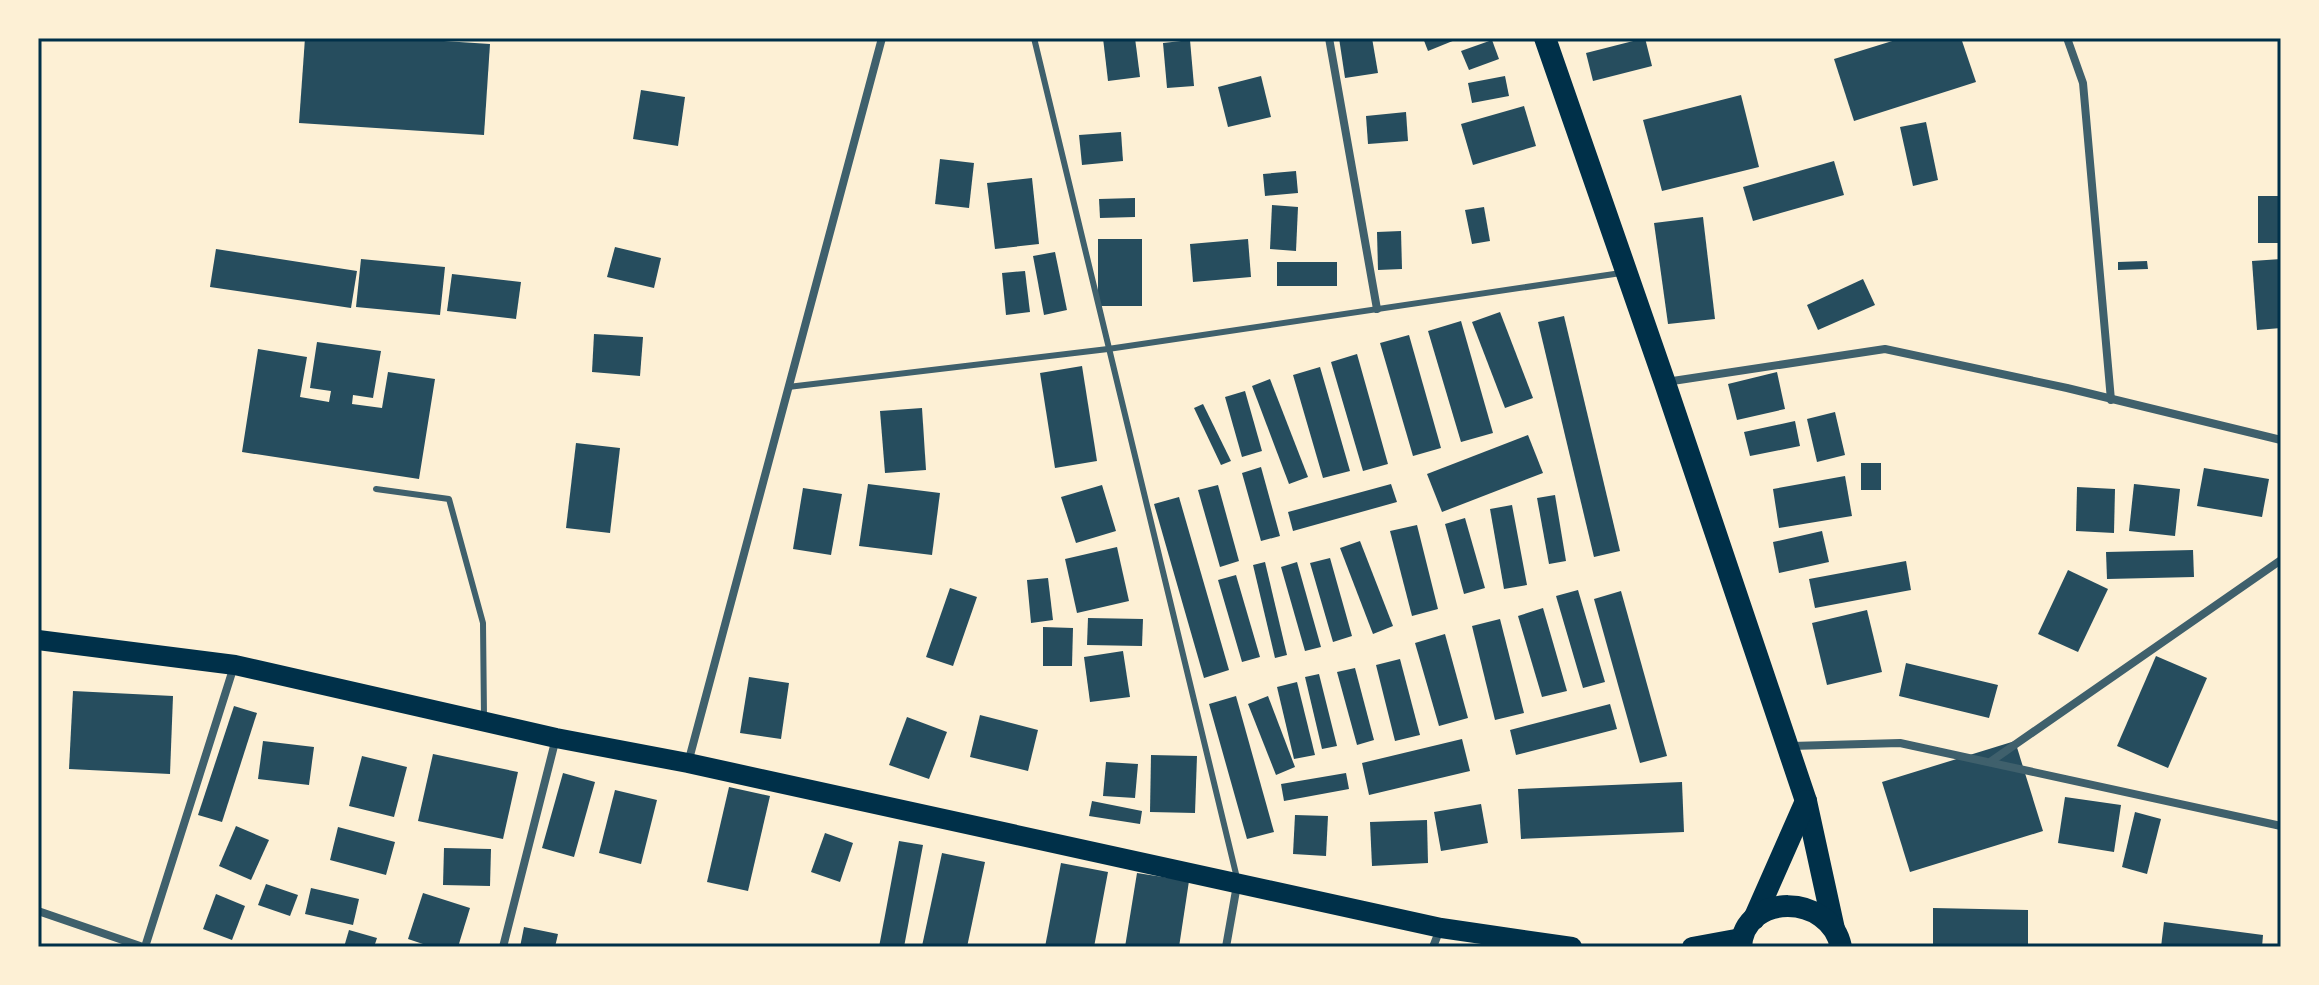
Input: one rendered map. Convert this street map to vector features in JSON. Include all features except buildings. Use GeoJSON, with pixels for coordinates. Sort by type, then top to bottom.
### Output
{"type":"FeatureCollection","features":[{"type":"Feature","properties":{"kind":"highway"},"geometry":{"type":"LineString","coordinates":[[1545,38],[1806,801],[1837,938]]}},
{"type":"Feature","properties":{"kind":"highway"},"geometry":{"type":"LineString","coordinates":[[1745,935],[1806,801]]}},
{"type":"Feature","properties":{"kind":"highway"},"geometry":{"type":"LineString","coordinates":[[1745,935],[1774,908],[1796,905],[1818,912],[1837,938]]}},
{"type":"Feature","properties":{"kind":"main road"},"geometry":{"type":"LineString","coordinates":[[38,640],[235,665],[556,738],[688,763],[1238,882],[1437,937],[1572,947]]}},
{"type":"Feature","properties":{"kind":"main road"},"geometry":{"type":"LineString","coordinates":[[1692,947],[1745,935]]}},
{"type":"Feature","properties":{"kind":"street"},"geometry":{"type":"LineString","coordinates":[[688,763],[882,38]]}},
{"type":"Feature","properties":{"kind":"street"},"geometry":{"type":"LineString","coordinates":[[1329,38],[1377,309]]}},
{"type":"Feature","properties":{"kind":"street"},"geometry":{"type":"LineString","coordinates":[[2067,38],[2083,83],[2111,400]]}},
{"type":"Feature","properties":{"kind":"street"},"geometry":{"type":"LineString","coordinates":[[1665,383],[1885,349],[2281,440]]}},
{"type":"Feature","properties":{"kind":"street"},"geometry":{"type":"LineString","coordinates":[[1990,762],[2281,560]]}},
{"type":"Feature","properties":{"kind":"street"},"geometry":{"type":"LineString","coordinates":[[38,911],[144,947],[235,665]]}},
{"type":"Feature","properties":{"kind":"street"},"geometry":{"type":"LineString","coordinates":[[503,947],[556,738]]}},
{"type":"Feature","properties":{"kind":"street"},"geometry":{"type":"LineString","coordinates":[[1787,746],[1900,743],[2281,826]]}},
{"type":"Feature","properties":{"kind":"street"},"geometry":{"type":"LineString","coordinates":[[1226,947],[1238,882]]}},
{"type":"Feature","properties":{"kind":"lane"},"geometry":{"type":"LineString","coordinates":[[1034,38],[1238,882]]}},
{"type":"Feature","properties":{"kind":"lane"},"geometry":{"type":"LineString","coordinates":[[788,387],[1108,349],[1626,272]]}},
{"type":"Feature","properties":{"kind":"lane"},"geometry":{"type":"LineString","coordinates":[[376,489],[449,499],[483,623],[485,721]]}}]}
